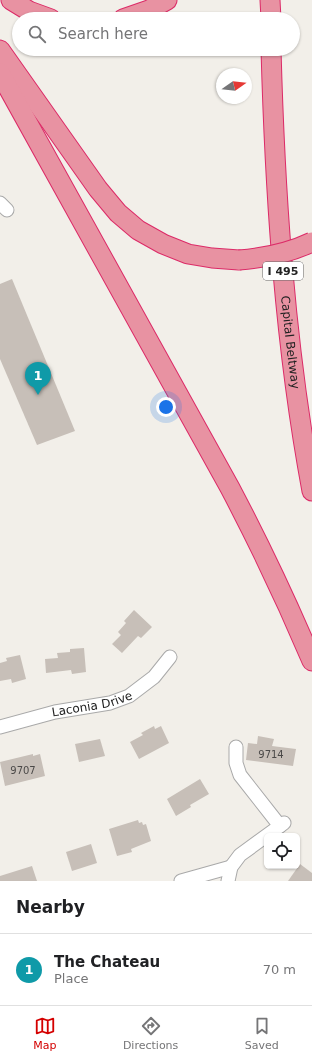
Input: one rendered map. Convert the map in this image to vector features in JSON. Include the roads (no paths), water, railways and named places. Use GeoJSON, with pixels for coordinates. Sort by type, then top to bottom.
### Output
{"type":"FeatureCollection","features":[{"type":"Feature","properties":{"kind":"highway"},"geometry":{"type":"LineString","coordinates":[[11,0],[32,12]]}},
{"type":"Feature","properties":{"kind":"highway"},"geometry":{"type":"LineString","coordinates":[[143,12],[167,0]]}},
{"type":"Feature","properties":{"kind":"highway"},"geometry":{"type":"LineString","coordinates":[[270,0],[270,12]]}},
{"type":"Feature","properties":{"kind":"highway"},"geometry":{"type":"LineString","coordinates":[[0,50],[98,189],[118,213],[138,230],[163,244],[188,254],[239,260],[261,258],[285,253],[312,242]]}},
{"type":"Feature","properties":{"kind":"highway","name":"Capital Beltway"},"geometry":{"type":"LineString","coordinates":[[271,56],[280,240],[291,351],[312,491]]}},
{"type":"Feature","properties":{"kind":"highway"},"geometry":{"type":"LineString","coordinates":[[0,73],[230,488],[261,547],[312,661]]}},
{"type":"Feature","properties":{"kind":"street","name":"Laconia Drive"},"geometry":{"type":"LineString","coordinates":[[0,727],[55,712],[110,703],[129,696],[154,677],[170,657]]}},
{"type":"Feature","properties":{"kind":"street"},"geometry":{"type":"LineString","coordinates":[[228,881],[230,867],[240,855],[282,825],[240,775],[236,763],[236,747]]}},
{"type":"Feature","properties":{"kind":"street"},"geometry":{"type":"LineString","coordinates":[[181,881],[230,867]]}},
{"type":"Feature","properties":{"kind":"place","name":"The Chateau"},"geometry":{"type":"Point","coordinates":[38,395]}}]}
